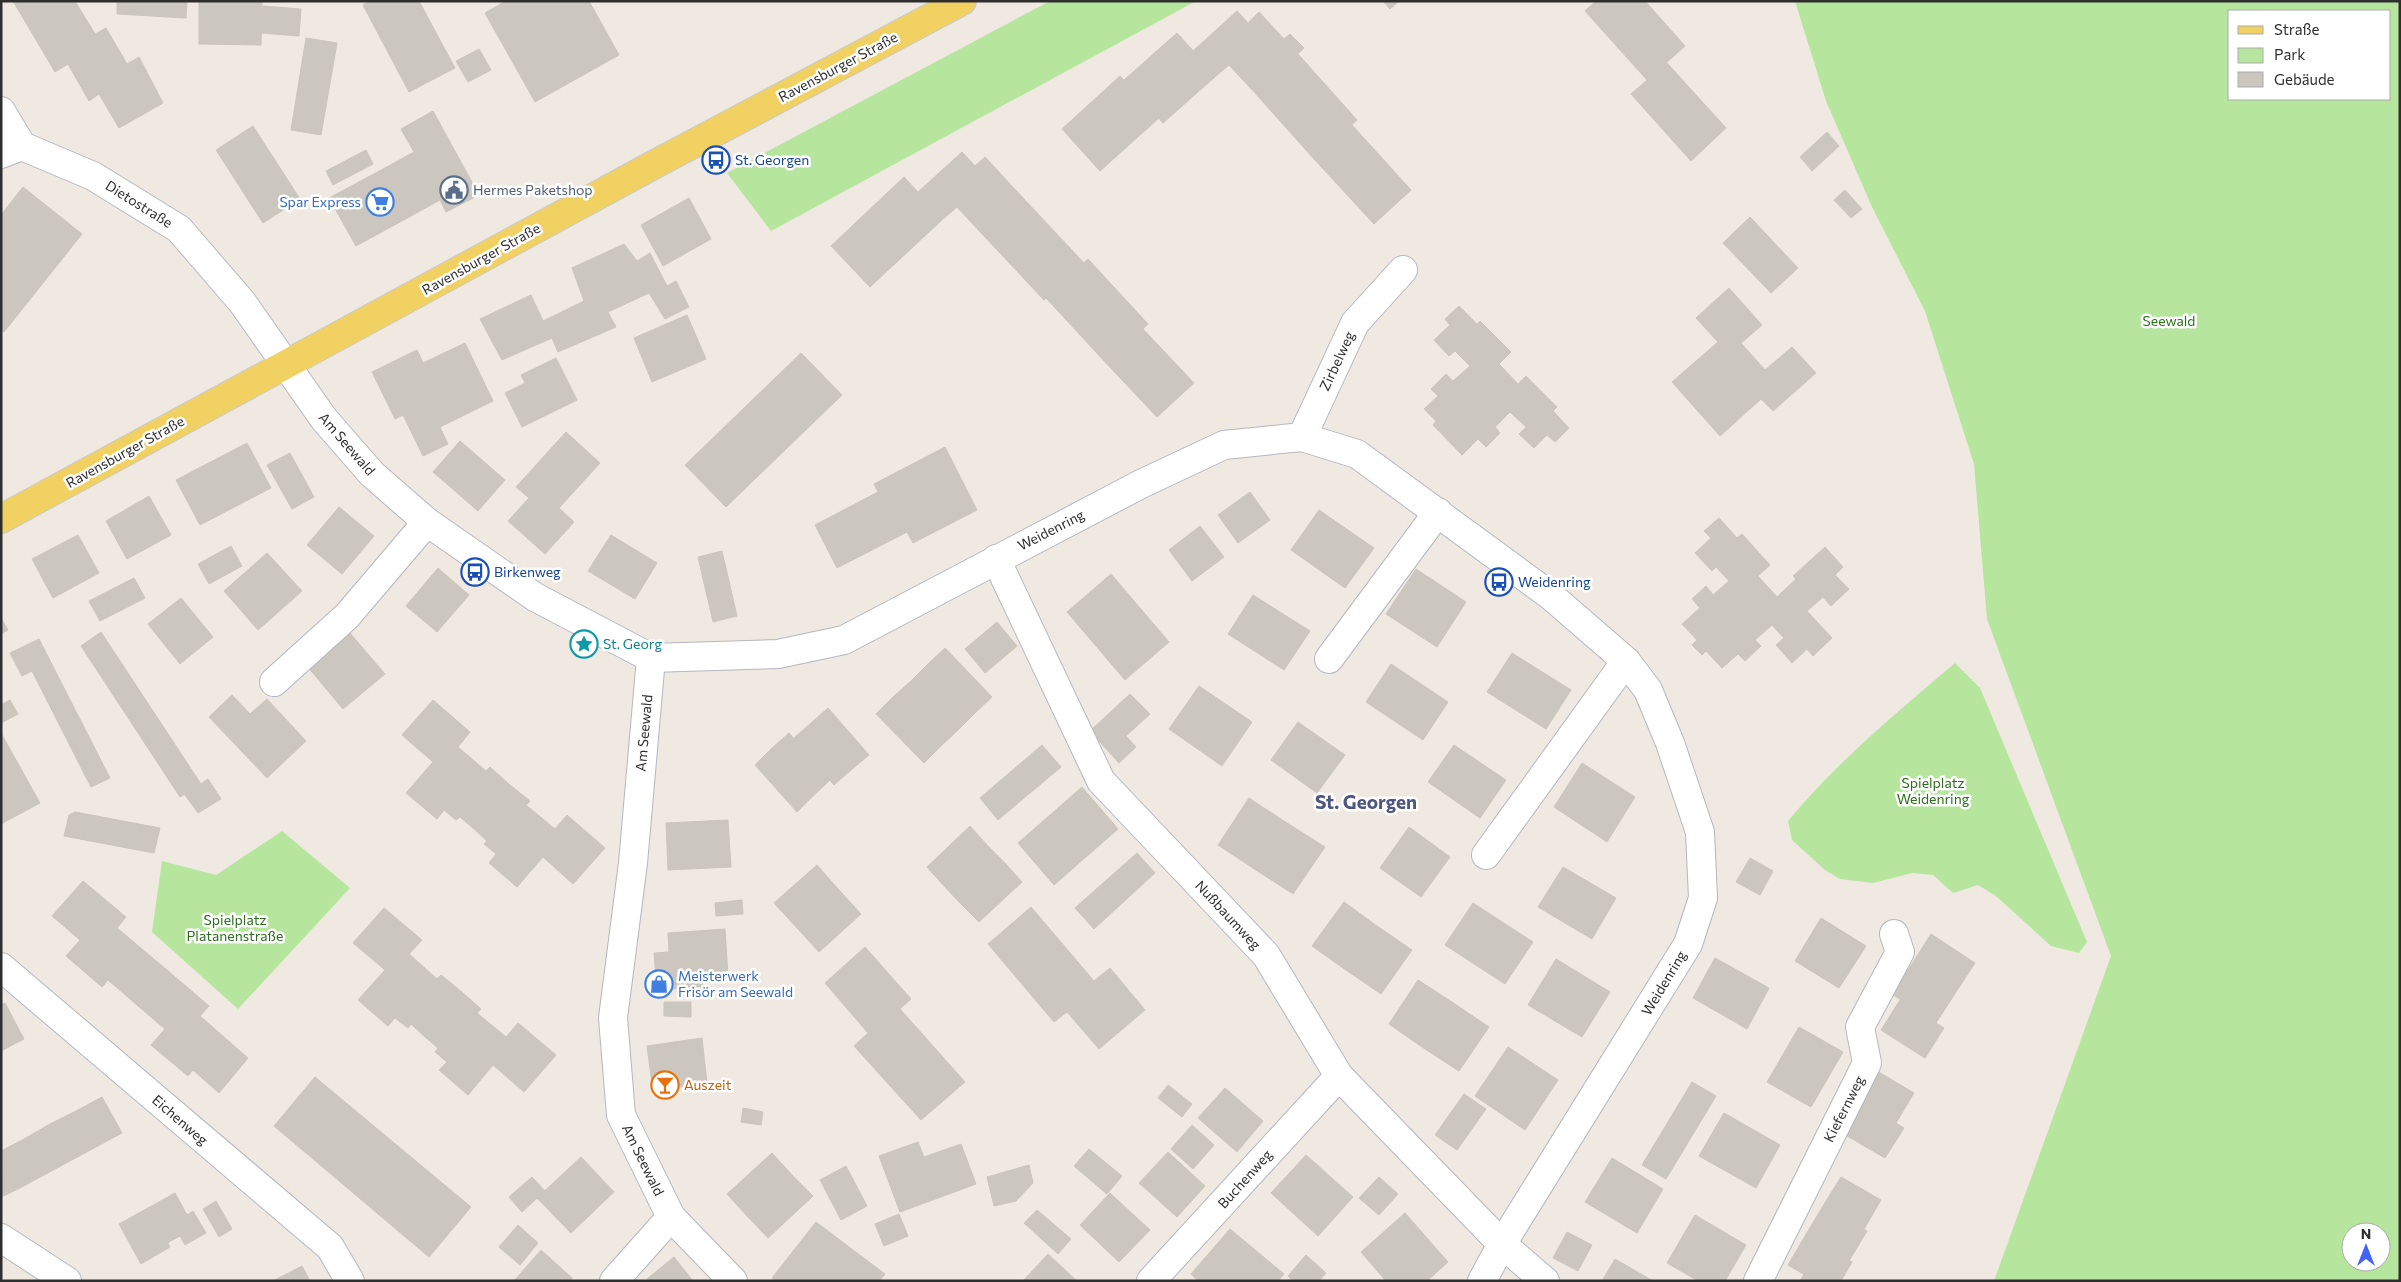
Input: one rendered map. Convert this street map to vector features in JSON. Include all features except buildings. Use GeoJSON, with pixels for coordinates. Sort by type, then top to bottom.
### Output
{"type":"FeatureCollection","features":[{"type":"Feature","properties":{"kind":"main road","name":"Ravensburger Straße"},"geometry":{"type":"LineString","coordinates":[[1,519],[657,163],[962,1]]}},
{"type":"Feature","properties":{"kind":"street"},"geometry":{"type":"LineString","coordinates":[[1,111],[12,150]]}},
{"type":"Feature","properties":{"kind":"street","name":"Dietostraße"},"geometry":{"type":"LineString","coordinates":[[12,150],[93,176],[179,229],[242,302],[264,335]]}},
{"type":"Feature","properties":{"kind":"street","name":"Zirbelweg"},"geometry":{"type":"LineString","coordinates":[[1302,437],[1355,323],[1403,270]]}},
{"type":"Feature","properties":{"kind":"street","name":"Am Seewald"},"geometry":{"type":"LineString","coordinates":[[264,335],[324,419],[372,474],[427,522],[535,596],[651,658],[633,863],[613,1018],[620,1115],[671,1217],[733,1281]]}},
{"type":"Feature","properties":{"kind":"street","name":"Weidenring"},"geometry":{"type":"LineString","coordinates":[[651,658],[778,654],[844,640],[1141,484],[1224,445],[1302,437],[1357,454],[1551,596],[1626,661],[1648,690],[1670,743],[1700,832],[1703,898],[1688,944],[1502,1244],[1482,1281]]}},
{"type":"Feature","properties":{"kind":"street"},"geometry":{"type":"LineString","coordinates":[[1329,659],[1438,512]]}},
{"type":"Feature","properties":{"kind":"street"},"geometry":{"type":"LineString","coordinates":[[274,682],[347,616],[427,522]]}},
{"type":"Feature","properties":{"kind":"street","name":"Nußbaumweg"},"geometry":{"type":"LineString","coordinates":[[996,559],[1101,781],[1266,955],[1339,1076],[1502,1244]]}},
{"type":"Feature","properties":{"kind":"street"},"geometry":{"type":"LineString","coordinates":[[1486,855],[1626,661]]}},
{"type":"Feature","properties":{"kind":"street","name":"Kiefernweg"},"geometry":{"type":"LineString","coordinates":[[1758,1281],[1867,1063],[1860,1027],[1900,952],[1894,934]]}},
{"type":"Feature","properties":{"kind":"street","name":"Eichenweg"},"geometry":{"type":"LineString","coordinates":[[1,966],[330,1248],[350,1281]]}},
{"type":"Feature","properties":{"kind":"street","name":"Buchenweg"},"geometry":{"type":"LineString","coordinates":[[1151,1281],[1339,1076]]}},
{"type":"Feature","properties":{"kind":"street"},"geometry":{"type":"LineString","coordinates":[[614,1281],[671,1217]]}},
{"type":"Feature","properties":{"kind":"street"},"geometry":{"type":"LineString","coordinates":[[1,1238],[67,1281]]}},
{"type":"Feature","properties":{"kind":"street"},"geometry":{"type":"LineString","coordinates":[[1502,1244],[1545,1281]]}},
{"type":"Feature","properties":{"kind":"green space"},"geometry":{"type":"Polygon","coordinates":[[[1050,1],[1196,1],[771,231],[727,173],[1050,1]]]}},
{"type":"Feature","properties":{"kind":"green space","name":"Seewald"},"geometry":{"type":"Polygon","coordinates":[[[1795,1],[2400,1],[2400,1281],[1994,1281],[2111,956],[1987,619],[1974,464],[1925,311],[1872,207],[1826,101],[1795,1]]]}},
{"type":"Feature","properties":{"kind":"green space","name":"Spielplatz Weidenring"},"geometry":{"type":"Polygon","coordinates":[[[1955,663],[1980,688],[2087,942],[2079,953],[2051,946],[1996,896],[1978,885],[1953,893],[1933,875],[1912,873],[1873,883],[1840,879],[1825,870],[1792,840],[1788,821],[1807,799],[1847,758],[1955,663]]]}},
{"type":"Feature","properties":{"kind":"green space","name":"Spielplatz Platanenstraße"},"geometry":{"type":"Polygon","coordinates":[[[282,831],[350,888],[238,1009],[152,932],[162,861],[216,875],[282,831]]]}},
{"type":"Feature","properties":{"kind":"place","name":"St. Georgen"},"geometry":{"type":"Point","coordinates":[716,160]}},
{"type":"Feature","properties":{"kind":"place","name":"Hermes Paketshop"},"geometry":{"type":"Point","coordinates":[454,190]}},
{"type":"Feature","properties":{"kind":"place","name":"Spar Express"},"geometry":{"type":"Point","coordinates":[380,202]}},
{"type":"Feature","properties":{"kind":"place","name":"Birkenweg"},"geometry":{"type":"Point","coordinates":[475,572]}},
{"type":"Feature","properties":{"kind":"place","name":"Weidenring"},"geometry":{"type":"Point","coordinates":[1499,582]}},
{"type":"Feature","properties":{"kind":"place","name":"St. Georg"},"geometry":{"type":"Point","coordinates":[584,644]}},
{"type":"Feature","properties":{"kind":"place","name":"Meisterwerk Frisör am Seewald"},"geometry":{"type":"Point","coordinates":[659,984]}},
{"type":"Feature","properties":{"kind":"place","name":"Auszeit"},"geometry":{"type":"Point","coordinates":[665,1085]}},
{"type":"Feature","properties":{"kind":"district","name":"St. Georgen"},"geometry":{"type":"Point","coordinates":[1366,802]}}]}
